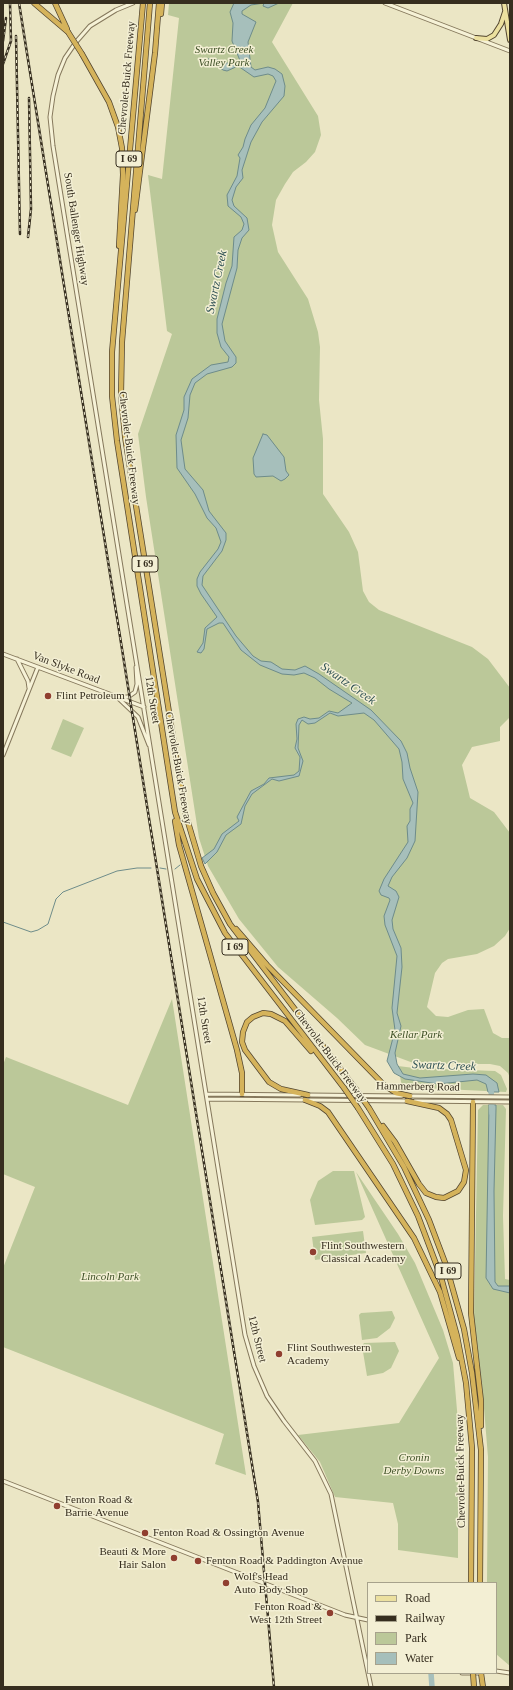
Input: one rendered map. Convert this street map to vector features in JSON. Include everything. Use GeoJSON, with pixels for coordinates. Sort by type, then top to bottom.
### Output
{"type":"FeatureCollection","features":[{"type":"Feature","properties":{"kind":"highway"},"geometry":{"type":"LineString","coordinates":[[34,3],[68,32]]}},
{"type":"Feature","properties":{"kind":"highway"},"geometry":{"type":"LineString","coordinates":[[56,3],[68,32],[109,102],[118,127],[122,148],[123,175],[116,309]]}},
{"type":"Feature","properties":{"kind":"highway","name":"Chevrolet-Buick Freeway"},"geometry":{"type":"LineString","coordinates":[[143,3],[112,366],[114,420],[175,812],[192,867],[217,920],[239,954],[344,1088],[378,1138],[399,1177],[427,1238],[449,1306],[466,1383],[471,1426],[473,1473],[471,1582]]}},
{"type":"Feature","properties":{"kind":"highway"},"geometry":{"type":"LineString","coordinates":[[155,53],[159,3]]}},
{"type":"Feature","properties":{"kind":"highway"},"geometry":{"type":"LineString","coordinates":[[127,281],[162,3]]}},
{"type":"Feature","properties":{"kind":"highway","name":"Chevrolet-Buick Freeway"},"geometry":{"type":"LineString","coordinates":[[150,4],[120,369],[125,437],[185,812],[199,861],[225,917],[252,956],[370,1109],[398,1156],[417,1193],[434,1232],[459,1307],[470,1357],[481,1450],[480,1582]]}},
{"type":"Feature","properties":{"kind":"highway"},"geometry":{"type":"LineString","coordinates":[[175,812],[179,845],[237,1050],[242,1073],[242,1094]]}},
{"type":"Feature","properties":{"kind":"highway"},"geometry":{"type":"LineString","coordinates":[[225,917],[267,965],[384,1085],[396,1093],[410,1096]]}},
{"type":"Feature","properties":{"kind":"highway"},"geometry":{"type":"LineString","coordinates":[[308,1095],[281,1089],[269,1082],[245,1050],[242,1038],[245,1025],[250,1019],[260,1014],[267,1013],[278,1016],[288,1023],[325,1065]]}},
{"type":"Feature","properties":{"kind":"highway"},"geometry":{"type":"LineString","coordinates":[[305,1100],[320,1106],[328,1112],[414,1238],[440,1292],[466,1383]]}},
{"type":"Feature","properties":{"kind":"highway"},"geometry":{"type":"LineString","coordinates":[[370,1109],[392,1136],[423,1190],[436,1197],[452,1196],[463,1185],[466,1174],[464,1161],[451,1120],[445,1111],[436,1107],[407,1101]]}},
{"type":"Feature","properties":{"kind":"highway"},"geometry":{"type":"LineString","coordinates":[[473,1102],[471,1313],[481,1401],[481,1450]]}},
{"type":"Feature","properties":{"kind":"highway"},"geometry":{"type":"LineString","coordinates":[[473,1674],[474,1687]]}},
{"type":"Feature","properties":{"kind":"highway"},"geometry":{"type":"LineString","coordinates":[[480,1674],[483,1687]]}},
{"type":"Feature","properties":{"kind":"main road"},"geometry":{"type":"LineString","coordinates":[[504,3],[510,40]]}},
{"type":"Feature","properties":{"kind":"main road"},"geometry":{"type":"LineString","coordinates":[[476,38],[487,39],[494,35],[501,24],[505,12]]}},
{"type":"Feature","properties":{"kind":"street","name":"South Ballenger Highway"},"geometry":{"type":"LineString","coordinates":[[110,493],[53,146],[50,117],[58,75],[65,58],[76,42],[90,26],[104,17],[133,3]]}},
{"type":"Feature","properties":{"kind":"street"},"geometry":{"type":"LineString","coordinates":[[385,3],[510,51]]}},
{"type":"Feature","properties":{"kind":"street","name":"12th Street"},"geometry":{"type":"LineString","coordinates":[[110,493],[243,1325],[251,1356],[263,1386],[276,1410],[311,1455],[322,1473],[331,1494],[367,1666]]}},
{"type":"Feature","properties":{"kind":"street"},"geometry":{"type":"LineString","coordinates":[[116,697],[130,696],[137,688],[135,648]]}},
{"type":"Feature","properties":{"kind":"street","name":"Van Slyke Road"},"geometry":{"type":"LineString","coordinates":[[3,654],[144,707]]}},
{"type":"Feature","properties":{"kind":"street"},"geometry":{"type":"LineString","coordinates":[[17,659],[28,681],[29,689]]}},
{"type":"Feature","properties":{"kind":"street"},"geometry":{"type":"LineString","coordinates":[[3,755],[38,667]]}},
{"type":"Feature","properties":{"kind":"street"},"geometry":{"type":"LineString","coordinates":[[116,697],[138,717],[151,749]]}},
{"type":"Feature","properties":{"kind":"street","name":"Hammerberg Road"},"geometry":{"type":"LineString","coordinates":[[206,1094],[510,1097]]}},
{"type":"Feature","properties":{"kind":"street"},"geometry":{"type":"LineString","coordinates":[[242,1094],[247,1099]]}},
{"type":"Feature","properties":{"kind":"street"},"geometry":{"type":"LineString","coordinates":[[468,1096],[473,1102]]}},
{"type":"Feature","properties":{"kind":"street","name":"Hammerberg Road"},"geometry":{"type":"LineString","coordinates":[[207,1099],[510,1102]]}},
{"type":"Feature","properties":{"kind":"street"},"geometry":{"type":"LineString","coordinates":[[3,1481],[358,1618],[367,1620]]}},
{"type":"Feature","properties":{"kind":"street"},"geometry":{"type":"LineString","coordinates":[[497,1671],[510,1673]]}},
{"type":"Feature","properties":{"kind":"street","name":"12th Street"},"geometry":{"type":"LineString","coordinates":[[369,1674],[371,1687]]}},
{"type":"Feature","properties":{"kind":"green space","name":"Swartz Creek Valley Park"},"geometry":{"type":"Polygon","coordinates":[[[169,3],[293,3],[272,42],[318,116],[321,135],[315,152],[306,162],[293,172],[276,200],[272,225],[278,252],[308,299],[318,332],[320,347],[319,400],[323,439],[323,494],[349,532],[358,552],[363,591],[369,602],[379,610],[472,647],[488,659],[510,688],[510,717],[500,727],[500,741],[472,747],[462,765],[470,798],[494,812],[510,833],[510,928],[505,936],[494,946],[477,954],[448,959],[442,963],[435,973],[427,1007],[436,1016],[448,1017],[468,1010],[484,1009],[493,1033],[502,1038],[510,1038],[510,1078],[508,1073],[500,1066],[490,1064],[416,1064],[365,1045],[337,1018],[278,967],[239,919],[208,866],[199,838],[146,497],[138,434],[172,334],[167,331],[148,175],[162,179],[179,18],[168,15],[169,3]]]}},
{"type":"Feature","properties":{"kind":"green space"},"geometry":{"type":"Polygon","coordinates":[[[63,719],[84,728],[71,757],[51,749],[63,719]]]}},
{"type":"Feature","properties":{"kind":"green space","name":"Lincoln Park"},"geometry":{"type":"Polygon","coordinates":[[[172,999],[246,1475],[215,1464],[224,1434],[3,1347],[3,1268],[35,1187],[3,1174],[3,1065],[6,1057],[128,1105],[172,999]]]}},
{"type":"Feature","properties":{"kind":"green space","name":"Kellar Park"},"geometry":{"type":"Polygon","coordinates":[[[398,1066],[495,1071],[501,1075],[507,1089],[506,1092],[402,1087],[398,1066]]]}},
{"type":"Feature","properties":{"kind":"green space"},"geometry":{"type":"Polygon","coordinates":[[[483,1105],[503,1105],[506,1109],[503,1216],[505,1279],[510,1280],[510,1666],[497,1655],[497,1582],[487,1582],[488,1457],[482,1384],[474,1319],[478,1110],[483,1105]]]}},
{"type":"Feature","properties":{"kind":"green space"},"geometry":{"type":"Polygon","coordinates":[[[333,1171],[354,1171],[365,1217],[362,1220],[315,1225],[310,1200],[318,1181],[333,1171]]]}},
{"type":"Feature","properties":{"kind":"green space","name":"Cronin Derby Downs"},"geometry":{"type":"Polygon","coordinates":[[[356,1172],[398,1234],[415,1263],[443,1330],[453,1363],[458,1422],[458,1558],[398,1550],[398,1524],[393,1503],[335,1497],[320,1462],[298,1435],[399,1423],[439,1358],[356,1172]]]}},
{"type":"Feature","properties":{"kind":"green space"},"geometry":{"type":"Polygon","coordinates":[[[363,1231],[366,1253],[315,1260],[312,1237],[363,1231]]]}},
{"type":"Feature","properties":{"kind":"green space"},"geometry":{"type":"Polygon","coordinates":[[[392,1311],[395,1318],[390,1328],[377,1338],[362,1340],[359,1315],[361,1313],[392,1311]]]}},
{"type":"Feature","properties":{"kind":"green space"},"geometry":{"type":"Polygon","coordinates":[[[395,1342],[399,1351],[391,1368],[383,1373],[367,1376],[362,1346],[364,1343],[395,1342]]]}},
{"type":"Feature","properties":{"kind":"water"},"geometry":{"type":"Polygon","coordinates":[[[234,3],[264,3],[251,5],[242,11],[242,14],[256,22],[248,42],[251,67],[255,70],[268,67],[275,69],[282,74],[285,86],[284,96],[262,122],[251,142],[242,170],[243,178],[236,187],[232,200],[234,206],[247,218],[249,230],[242,238],[238,250],[237,268],[222,324],[225,341],[236,357],[236,363],[232,367],[207,374],[195,383],[190,395],[188,418],[181,440],[185,469],[203,490],[209,511],[226,533],[226,540],[222,551],[203,576],[202,585],[236,636],[253,656],[261,661],[271,662],[282,669],[295,670],[305,666],[319,674],[371,710],[401,741],[407,753],[418,792],[415,841],[407,858],[392,877],[388,886],[396,891],[399,897],[392,920],[393,929],[401,948],[402,967],[397,1013],[401,1026],[395,1053],[397,1064],[403,1074],[420,1078],[473,1074],[486,1075],[497,1083],[499,1092],[488,1092],[486,1084],[477,1080],[438,1084],[405,1079],[394,1073],[387,1061],[395,1030],[392,1008],[397,956],[385,925],[384,916],[390,900],[389,898],[381,895],[379,891],[384,879],[408,842],[407,826],[410,821],[410,809],[413,803],[403,779],[402,762],[399,749],[374,720],[364,713],[338,716],[330,713],[315,723],[308,724],[302,720],[299,725],[298,748],[303,761],[299,776],[279,781],[272,779],[252,794],[245,806],[241,824],[226,835],[217,852],[205,864],[202,858],[214,849],[222,834],[239,821],[237,817],[251,791],[264,784],[269,778],[294,775],[299,771],[300,757],[295,748],[297,739],[296,724],[298,719],[304,717],[310,719],[319,718],[329,711],[338,713],[352,703],[329,689],[315,678],[304,673],[294,675],[282,674],[260,665],[241,650],[223,623],[219,623],[207,629],[204,649],[201,653],[197,652],[203,643],[205,628],[217,617],[201,594],[197,586],[197,579],[200,572],[218,549],[221,542],[216,528],[207,518],[195,494],[177,468],[176,435],[184,410],[184,397],[192,379],[211,365],[228,362],[229,357],[221,347],[217,333],[217,319],[232,266],[234,237],[242,230],[244,224],[241,217],[228,206],[227,195],[237,176],[240,158],[238,155],[243,147],[251,125],[265,108],[276,81],[273,76],[268,74],[254,77],[238,66],[227,71],[223,70],[208,59],[215,59],[224,63],[241,63],[232,41],[233,23],[230,12],[234,3]]]}},
{"type":"Feature","properties":{"kind":"water"},"geometry":{"type":"Polygon","coordinates":[[[264,3],[279,3],[268,8],[263,6],[264,3]]]}},
{"type":"Feature","properties":{"kind":"water"},"geometry":{"type":"Polygon","coordinates":[[[263,434],[267,435],[284,457],[286,471],[289,475],[281,481],[273,476],[256,477],[254,474],[253,458],[263,434]]]}},
{"type":"Feature","properties":{"kind":"water"},"geometry":{"type":"Polygon","coordinates":[[[489,1105],[496,1105],[494,1191],[495,1282],[498,1286],[510,1286],[510,1293],[493,1289],[486,1278],[489,1105]]]}},
{"type":"Feature","properties":{"kind":"waterway"},"geometry":{"type":"LineString","coordinates":[[175,869],[180,865]]}},
{"type":"Feature","properties":{"kind":"waterway"},"geometry":{"type":"LineString","coordinates":[[3,922],[31,932],[38,930],[48,924],[56,899],[63,892],[117,871],[137,868],[151,868]]}},
{"type":"Feature","properties":{"kind":"waterway"},"geometry":{"type":"LineString","coordinates":[[160,868],[166,869]]}},
{"type":"Feature","properties":{"kind":"waterway","name":"Swartz Creek"},"geometry":{"type":"LineString","coordinates":[[491,1086],[492,1113]]}},
{"type":"Feature","properties":{"kind":"waterway"},"geometry":{"type":"LineString","coordinates":[[431,1674],[432,1687]]}},
{"type":"Feature","properties":{"kind":"railway"},"geometry":{"type":"LineString","coordinates":[[3,64],[11,41],[10,3]]}},
{"type":"Feature","properties":{"kind":"railway"},"geometry":{"type":"LineString","coordinates":[[19,3],[258,1502],[274,1687]]}},
{"type":"Feature","properties":{"kind":"railway"},"geometry":{"type":"LineString","coordinates":[[3,41],[6,18]]}},
{"type":"Feature","properties":{"kind":"railway"},"geometry":{"type":"LineString","coordinates":[[16,36],[20,234]]}},
{"type":"Feature","properties":{"kind":"railway"},"geometry":{"type":"LineString","coordinates":[[28,237],[31,209],[29,98]]}},
{"type":"Feature","properties":{"kind":"place","name":"Flint Petroleum"},"geometry":{"type":"Point","coordinates":[48,696]}},
{"type":"Feature","properties":{"kind":"place","name":"Flint Southwestern Classical Academy"},"geometry":{"type":"Point","coordinates":[313,1252]}},
{"type":"Feature","properties":{"kind":"place","name":"Flint Southwestern Academy"},"geometry":{"type":"Point","coordinates":[279,1354]}},
{"type":"Feature","properties":{"kind":"place","name":"Fenton Road & Barrie Avenue"},"geometry":{"type":"Point","coordinates":[57,1506]}},
{"type":"Feature","properties":{"kind":"place","name":"Fenton Road & Ossington Avenue"},"geometry":{"type":"Point","coordinates":[145,1533]}},
{"type":"Feature","properties":{"kind":"place","name":"Beauti & More Hair Salon"},"geometry":{"type":"Point","coordinates":[174,1558]}},
{"type":"Feature","properties":{"kind":"place","name":"Fenton Road & Paddington Avenue"},"geometry":{"type":"Point","coordinates":[198,1561]}},
{"type":"Feature","properties":{"kind":"place","name":"Wolf's Head Auto Body Shop"},"geometry":{"type":"Point","coordinates":[226,1583]}},
{"type":"Feature","properties":{"kind":"place","name":"Fenton Road & West 12th Street"},"geometry":{"type":"Point","coordinates":[330,1613]}}]}
